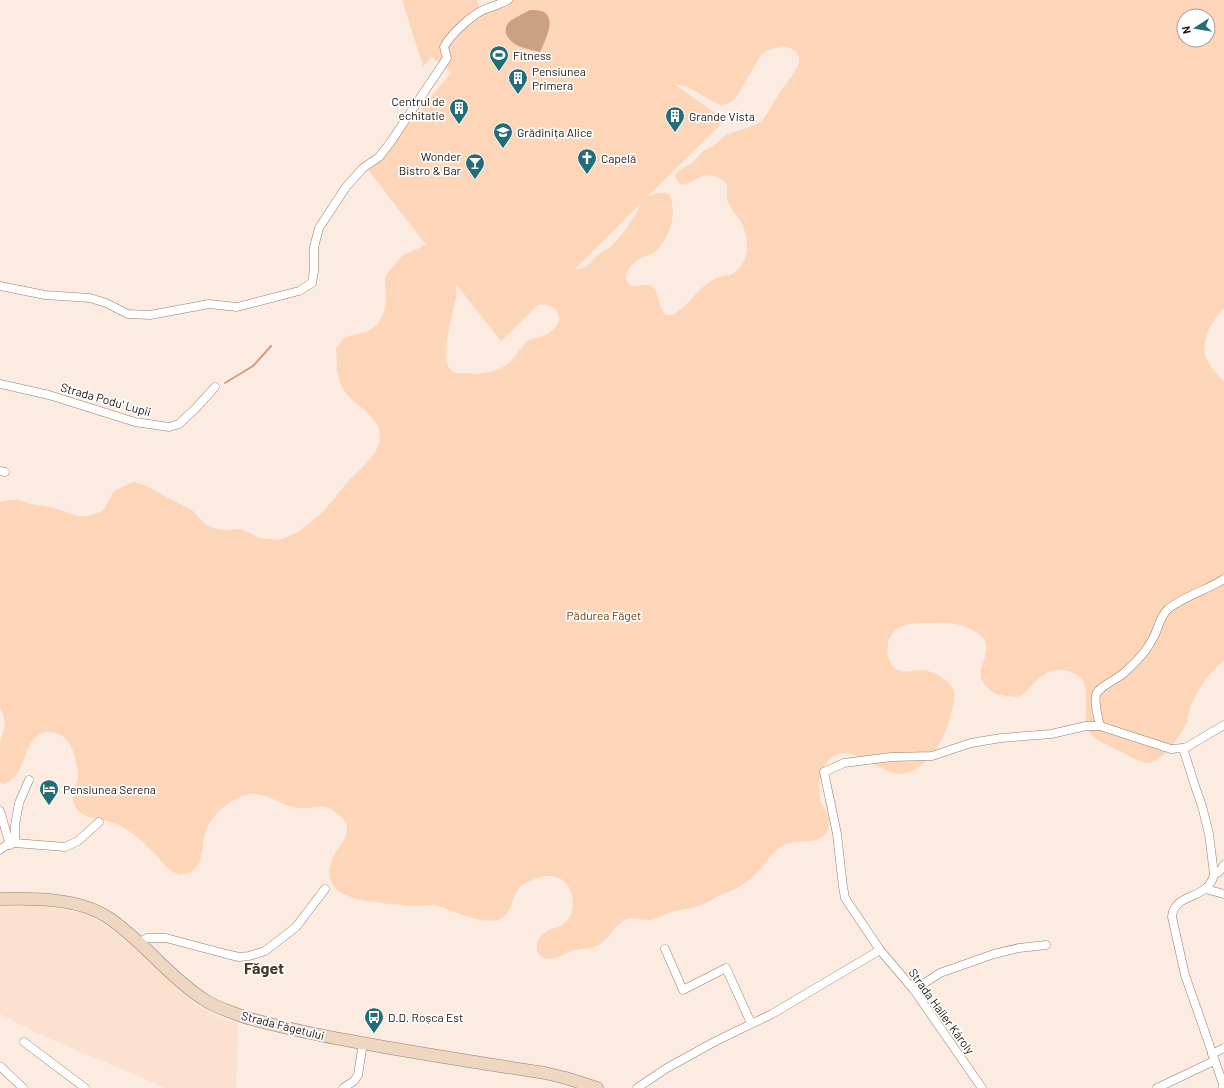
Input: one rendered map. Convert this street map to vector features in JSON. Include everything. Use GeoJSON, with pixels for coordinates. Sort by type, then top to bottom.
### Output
{"type":"FeatureCollection","features":[{"type":"Feature","properties":{"kind":"main road","name":"Strada Făgetului"},"geometry":{"type":"LineString","coordinates":[[0,899],[32,898],[60,901],[93,910],[108,918],[139,943],[204,1000],[238,1015],[317,1035],[414,1053],[545,1074],[566,1078],[597,1088]]}},
{"type":"Feature","properties":{"kind":"street"},"geometry":{"type":"LineString","coordinates":[[0,286],[45,295],[90,298],[106,303],[128,314],[150,315],[208,304],[237,307],[299,291],[312,283],[314,271],[314,247],[320,228],[346,187],[363,168],[378,157],[390,143],[448,58],[444,47],[446,42],[478,13],[508,0]]}},
{"type":"Feature","properties":{"kind":"street","name":"Strada Podu' Lupii"},"geometry":{"type":"LineString","coordinates":[[0,384],[49,395],[135,422],[170,427],[179,424],[196,409],[215,387]]}},
{"type":"Feature","properties":{"kind":"street"},"geometry":{"type":"LineString","coordinates":[[1224,579],[1180,602],[1167,611],[1160,621],[1152,640],[1144,652],[1116,680],[1102,687],[1096,694],[1095,704],[1100,726],[1171,749],[1183,748],[1224,725]]}},
{"type":"Feature","properties":{"kind":"street","name":"Strada Haller Károly"},"geometry":{"type":"LineString","coordinates":[[982,1088],[914,990],[880,950],[845,898],[837,834],[824,772],[844,763],[891,757],[932,756],[971,743],[1001,738],[1051,734],[1086,726],[1100,726]]}},
{"type":"Feature","properties":{"kind":"street"},"geometry":{"type":"LineString","coordinates":[[1183,748],[1202,806],[1209,834],[1214,874],[1212,880],[1205,889],[1177,904],[1172,911],[1172,917],[1185,975],[1223,1084],[1223,1088]]}},
{"type":"Feature","properties":{"kind":"street"},"geometry":{"type":"LineString","coordinates":[[12,844],[19,803],[29,780]]}},
{"type":"Feature","properties":{"kind":"street"},"geometry":{"type":"LineString","coordinates":[[0,811],[12,844]]}},
{"type":"Feature","properties":{"kind":"street"},"geometry":{"type":"LineString","coordinates":[[0,850],[12,844],[65,847],[78,841],[100,822]]}},
{"type":"Feature","properties":{"kind":"street"},"geometry":{"type":"LineString","coordinates":[[1214,874],[1219,872],[1224,865]]}},
{"type":"Feature","properties":{"kind":"street"},"geometry":{"type":"LineString","coordinates":[[139,943],[147,938],[166,938],[239,957],[249,956],[264,951],[296,927],[325,889]]}},
{"type":"Feature","properties":{"kind":"street"},"geometry":{"type":"LineString","coordinates":[[1205,889],[1224,894]]}},
{"type":"Feature","properties":{"kind":"street"},"geometry":{"type":"LineString","coordinates":[[914,990],[940,973],[994,954],[1019,948],[1046,945]]}},
{"type":"Feature","properties":{"kind":"street"},"geometry":{"type":"LineString","coordinates":[[665,949],[683,990],[726,968],[751,1023]]}},
{"type":"Feature","properties":{"kind":"street"},"geometry":{"type":"LineString","coordinates":[[637,1088],[667,1068],[751,1023],[772,1014],[880,950]]}},
{"type":"Feature","properties":{"kind":"street"},"geometry":{"type":"LineString","coordinates":[[24,1042],[85,1088]]}},
{"type":"Feature","properties":{"kind":"street"},"geometry":{"type":"LineString","coordinates":[[344,1088],[354,1081],[358,1075],[363,1043]]}},
{"type":"Feature","properties":{"kind":"street"},"geometry":{"type":"LineString","coordinates":[[1157,1088],[1213,1057],[1224,1048]]}},
{"type":"Feature","properties":{"kind":"street"},"geometry":{"type":"LineString","coordinates":[[1,1067],[23,1088]]}},
{"type":"Feature","properties":{"kind":"shaded area"},"geometry":{"type":"Polygon","coordinates":[[[530,10],[546,13],[549,18],[550,24],[540,52],[520,47],[508,38],[506,33],[506,26],[510,21],[530,10]]]}},
{"type":"Feature","properties":{"kind":"shaded area"},"geometry":{"type":"Polygon","coordinates":[[[0,904],[32,904],[54,907],[83,914],[96,919],[125,940],[196,1005],[214,1015],[238,1024],[236,1088],[166,1088],[39,1034],[0,1014],[0,904]]]}},
{"type":"Feature","properties":{"kind":"green space","name":"Pădurea Făget"},"geometry":{"type":"Polygon","coordinates":[[[402,0],[477,0],[479,8],[502,0],[1224,0],[1224,308],[1216,317],[1207,334],[1205,341],[1205,353],[1209,364],[1224,381],[1224,660],[1205,680],[1191,706],[1187,722],[1165,754],[1153,762],[1147,763],[1130,757],[1094,737],[1089,732],[1087,725],[1086,692],[1084,685],[1081,678],[1069,671],[1052,671],[1042,676],[1020,696],[1005,696],[990,690],[982,682],[982,665],[987,648],[985,640],[976,632],[960,625],[942,622],[905,625],[895,631],[888,643],[888,655],[893,666],[904,672],[922,670],[936,674],[950,684],[954,692],[952,710],[945,733],[936,749],[919,767],[910,772],[899,774],[892,773],[852,754],[837,754],[829,760],[821,774],[819,791],[821,802],[828,815],[829,825],[825,834],[821,838],[782,846],[772,854],[754,876],[741,886],[706,903],[672,912],[652,920],[634,918],[627,919],[620,923],[603,942],[597,946],[572,951],[552,959],[544,958],[538,953],[537,945],[539,938],[545,932],[566,922],[571,915],[573,905],[569,887],[556,877],[543,877],[528,881],[516,892],[511,907],[506,915],[497,920],[489,921],[474,919],[435,905],[411,906],[358,899],[339,891],[334,886],[329,875],[332,860],[342,844],[347,831],[346,823],[340,816],[327,808],[294,807],[258,794],[244,795],[231,802],[218,812],[206,830],[199,864],[189,873],[180,875],[169,869],[146,845],[123,827],[80,813],[73,800],[78,779],[77,766],[72,748],[61,735],[48,732],[39,734],[29,747],[17,773],[11,780],[3,784],[0,781],[0,743],[5,725],[0,708],[0,502],[20,500],[30,504],[51,507],[77,516],[88,516],[103,511],[114,491],[134,482],[144,485],[193,511],[205,524],[213,528],[224,530],[241,529],[260,538],[277,540],[298,532],[323,512],[350,479],[366,464],[376,451],[380,440],[379,429],[377,424],[366,411],[353,401],[345,392],[340,383],[337,371],[336,348],[345,337],[366,332],[376,326],[386,307],[386,275],[403,255],[426,245],[369,171],[451,73],[432,57],[423,66],[402,0]],[[782,46],[766,51],[761,55],[736,98],[727,104],[721,105],[715,103],[688,87],[674,84],[725,120],[648,196],[661,193],[669,194],[673,209],[671,225],[665,240],[660,246],[650,255],[638,259],[628,269],[626,278],[628,283],[633,286],[651,286],[656,293],[661,308],[664,313],[668,315],[673,315],[678,312],[709,283],[719,277],[730,275],[735,272],[743,262],[747,252],[746,234],[742,224],[729,204],[726,183],[717,177],[704,176],[684,185],[677,181],[675,175],[692,163],[703,151],[713,146],[726,136],[757,124],[766,116],[793,74],[799,60],[798,54],[793,49],[782,46]],[[641,203],[575,269],[586,267],[600,253],[612,245],[629,224],[641,203]],[[456,284],[456,300],[448,334],[446,353],[449,368],[455,373],[475,374],[492,372],[502,368],[513,359],[526,342],[550,333],[558,322],[559,317],[553,308],[547,305],[538,305],[501,341],[456,284]]]}},
{"type":"Feature","properties":{"kind":"waterway"},"geometry":{"type":"LineString","coordinates":[[225,383],[253,366],[271,346]]}},
{"type":"Feature","properties":{"kind":"place","name":"Fitness"},"geometry":{"type":"Point","coordinates":[499,72]}},
{"type":"Feature","properties":{"kind":"place","name":"Pensiunea Primera"},"geometry":{"type":"Point","coordinates":[518,95]}},
{"type":"Feature","properties":{"kind":"place","name":"Centrul de echitatie"},"geometry":{"type":"Point","coordinates":[459,125]}},
{"type":"Feature","properties":{"kind":"place","name":"Grande Vista"},"geometry":{"type":"Point","coordinates":[675,133]}},
{"type":"Feature","properties":{"kind":"place","name":"Grădinița Alice"},"geometry":{"type":"Point","coordinates":[503,149]}},
{"type":"Feature","properties":{"kind":"place","name":"Capelă"},"geometry":{"type":"Point","coordinates":[587,175]}},
{"type":"Feature","properties":{"kind":"place","name":"Wonder Bistro & Bar"},"geometry":{"type":"Point","coordinates":[475,180]}},
{"type":"Feature","properties":{"kind":"place","name":"Pensiunea Serena"},"geometry":{"type":"Point","coordinates":[49,806]}},
{"type":"Feature","properties":{"kind":"place","name":"D.D. Roșca Est"},"geometry":{"type":"Point","coordinates":[374,1034]}},
{"type":"Feature","properties":{"kind":"district","name":"Făget"},"geometry":{"type":"Point","coordinates":[264,967]}}]}
